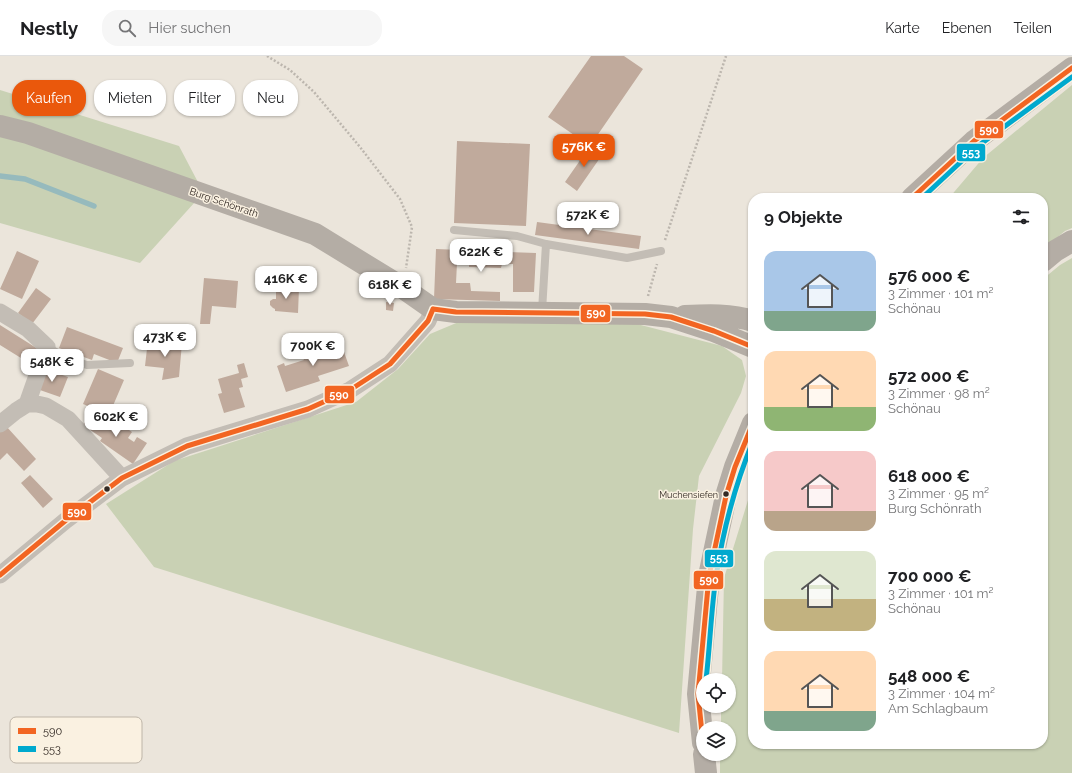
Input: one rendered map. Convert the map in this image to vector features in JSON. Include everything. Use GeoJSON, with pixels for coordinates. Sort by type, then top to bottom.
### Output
{"type":"FeatureCollection","features":[{"type":"Feature","properties":{"kind":"street"},"geometry":{"type":"LineString","coordinates":[[918,193],[974,141],[1072,68]]}},
{"type":"Feature","properties":{"kind":"street","name":"Burg Schönrath"},"geometry":{"type":"LineString","coordinates":[[0,126],[35,136],[314,234],[403,288],[433,309]]}},
{"type":"Feature","properties":{"kind":"street"},"geometry":{"type":"LineString","coordinates":[[1048,257],[1072,241]]}},
{"type":"Feature","properties":{"kind":"street"},"geometry":{"type":"LineString","coordinates":[[0,575],[5,569],[65,521],[122,478],[187,446],[308,409],[350,390],[390,364],[428,321],[433,309],[456,312],[645,314],[671,317],[748,310]]}},
{"type":"Feature","properties":{"kind":"street"},"geometry":{"type":"LineString","coordinates":[[0,312],[28,329],[47,347],[27,404]]}},
{"type":"Feature","properties":{"kind":"street"},"geometry":{"type":"LineString","coordinates":[[709,314],[748,320]]}},
{"type":"Feature","properties":{"kind":"street"},"geometry":{"type":"LineString","coordinates":[[671,317],[714,331],[748,345]]}},
{"type":"Feature","properties":{"kind":"street"},"geometry":{"type":"LineString","coordinates":[[0,424],[27,404],[46,406],[68,419],[122,478]]}},
{"type":"Feature","properties":{"kind":"street"},"geometry":{"type":"LineString","coordinates":[[701,721],[698,694],[709,576],[726,496],[735,467],[748,435]]}},
{"type":"Feature","properties":{"kind":"street"},"geometry":{"type":"LineString","coordinates":[[735,467],[748,451]]}},
{"type":"Feature","properties":{"kind":"street"},"geometry":{"type":"LineString","coordinates":[[705,761],[706,773]]}},
{"type":"Feature","properties":{"kind":"lane"},"geometry":{"type":"LineString","coordinates":[[454,230],[517,236],[546,244],[627,258],[661,251]]}},
{"type":"Feature","properties":{"kind":"lane"},"geometry":{"type":"LineString","coordinates":[[542,314],[546,244]]}},
{"type":"Feature","properties":{"kind":"lane"},"geometry":{"type":"LineString","coordinates":[[47,347],[68,359],[87,365],[130,363]]}},
{"type":"Feature","properties":{"kind":"path"},"geometry":{"type":"LineString","coordinates":[[267,56],[290,70],[314,92],[360,147],[400,199],[412,227],[403,288]]}},
{"type":"Feature","properties":{"kind":"path"},"geometry":{"type":"LineString","coordinates":[[645,314],[649,290],[661,251],[726,56]]}},
{"type":"Feature","properties":{"kind":"green space"},"geometry":{"type":"Polygon","coordinates":[[[1072,85],[1072,228],[1065,231],[1048,245],[1048,193],[953,193],[983,158],[1072,85]]]}},
{"type":"Feature","properties":{"kind":"green space"},"geometry":{"type":"Polygon","coordinates":[[[0,90],[12,94],[12,116],[83,116],[179,146],[200,186],[195,202],[140,263],[0,223],[0,90]]]}},
{"type":"Feature","properties":{"kind":"green space"},"geometry":{"type":"Polygon","coordinates":[[[1072,258],[1072,773],[720,773],[720,761],[736,761],[736,721],[721,721],[721,713],[736,713],[736,673],[722,673],[724,578],[748,500],[748,749],[1048,749],[1048,275],[1072,258]]]}},
{"type":"Feature","properties":{"kind":"green space"},"geometry":{"type":"Polygon","coordinates":[[[461,321],[637,324],[722,346],[742,360],[746,376],[741,393],[699,476],[693,529],[679,733],[154,567],[106,504],[174,461],[356,402],[398,369],[430,334],[461,321]]]}},
{"type":"Feature","properties":{"kind":"building"},"geometry":{"type":"Polygon","coordinates":[[[591,56],[624,56],[643,69],[590,146],[548,117],[591,56]]]}},
{"type":"Feature","properties":{"kind":"building"},"geometry":{"type":"Polygon","coordinates":[[[457,141],[530,144],[526,226],[454,223],[457,141]]]}},
{"type":"Feature","properties":{"kind":"building"},"geometry":{"type":"Polygon","coordinates":[[[590,146],[602,155],[577,191],[565,182],[590,146]]]}},
{"type":"Feature","properties":{"kind":"building"},"geometry":{"type":"Polygon","coordinates":[[[537,222],[641,236],[639,249],[535,235],[537,222]]]}},
{"type":"Feature","properties":{"kind":"building"},"geometry":{"type":"Polygon","coordinates":[[[436,249],[536,253],[534,292],[513,292],[513,264],[502,264],[501,268],[469,267],[469,263],[457,263],[456,283],[470,283],[471,291],[500,292],[500,301],[434,299],[436,249]]]}},
{"type":"Feature","properties":{"kind":"building"},"geometry":{"type":"Polygon","coordinates":[[[17,251],[39,261],[22,299],[0,289],[17,251]]]}},
{"type":"Feature","properties":{"kind":"building"},"geometry":{"type":"Polygon","coordinates":[[[204,278],[238,281],[236,308],[212,306],[210,324],[200,324],[204,278]]]}},
{"type":"Feature","properties":{"kind":"building"},"geometry":{"type":"Polygon","coordinates":[[[276,287],[299,288],[298,313],[275,311],[275,309],[270,305],[270,301],[276,299],[276,287]]]}},
{"type":"Feature","properties":{"kind":"building"},"geometry":{"type":"Polygon","coordinates":[[[36,288],[51,299],[32,324],[18,313],[36,288]]]}},
{"type":"Feature","properties":{"kind":"building"},"geometry":{"type":"Polygon","coordinates":[[[386,302],[394,303],[393,311],[386,310],[386,302]]]}},
{"type":"Feature","properties":{"kind":"building"},"geometry":{"type":"Polygon","coordinates":[[[0,325],[38,349],[29,363],[0,345],[0,325]]]}},
{"type":"Feature","properties":{"kind":"building"},"geometry":{"type":"Polygon","coordinates":[[[67,327],[123,348],[117,363],[94,354],[92,360],[59,348],[67,327]]]}},
{"type":"Feature","properties":{"kind":"building"},"geometry":{"type":"Polygon","coordinates":[[[339,338],[349,366],[318,376],[320,381],[286,392],[277,366],[284,363],[285,366],[304,360],[302,356],[333,345],[331,341],[339,338]]]}},
{"type":"Feature","properties":{"kind":"building"},"geometry":{"type":"Polygon","coordinates":[[[148,340],[182,343],[179,377],[162,380],[164,368],[145,366],[148,340]]]}},
{"type":"Feature","properties":{"kind":"building"},"geometry":{"type":"Polygon","coordinates":[[[244,363],[248,377],[241,379],[243,387],[239,388],[245,407],[224,413],[218,394],[222,393],[218,379],[239,373],[237,365],[244,363]]]}},
{"type":"Feature","properties":{"kind":"building"},"geometry":{"type":"Polygon","coordinates":[[[45,369],[68,377],[60,397],[37,389],[45,369]]]}},
{"type":"Feature","properties":{"kind":"building"},"geometry":{"type":"Polygon","coordinates":[[[98,369],[124,380],[109,415],[83,404],[98,369]]]}},
{"type":"Feature","properties":{"kind":"building"},"geometry":{"type":"Polygon","coordinates":[[[92,412],[111,425],[114,420],[132,432],[128,438],[134,442],[137,437],[147,443],[133,464],[100,441],[102,438],[83,425],[92,412]]]}},
{"type":"Feature","properties":{"kind":"building"},"geometry":{"type":"Polygon","coordinates":[[[6,426],[36,459],[24,471],[7,453],[0,460],[0,432],[6,426]]]}},
{"type":"Feature","properties":{"kind":"building"},"geometry":{"type":"Polygon","coordinates":[[[30,475],[53,499],[43,508],[21,483],[30,475]]]}},
{"type":"Feature","properties":{"kind":"waterway"},"geometry":{"type":"LineString","coordinates":[[0,176],[25,179],[94,206]]}},
{"type":"Feature","properties":{"kind":"transit line","name":"590"},"geometry":{"type":"LineString","coordinates":[[917,193],[974,141],[1072,68]]}},
{"type":"Feature","properties":{"kind":"transit line","name":"553"},"geometry":{"type":"LineString","coordinates":[[927,193],[978,146],[1072,77]]}},
{"type":"Feature","properties":{"kind":"transit line","name":"590"},"geometry":{"type":"LineString","coordinates":[[433,309],[456,312],[645,314],[671,317],[714,331],[748,345]]}},
{"type":"Feature","properties":{"kind":"transit line","name":"590"},"geometry":{"type":"LineString","coordinates":[[0,575],[65,521],[122,478],[187,446],[308,409],[350,390],[390,364],[428,321],[433,309]]}},
{"type":"Feature","properties":{"kind":"transit line","name":"590"},"geometry":{"type":"LineString","coordinates":[[701,721],[698,694],[709,576],[726,496],[735,467],[748,435]]}},
{"type":"Feature","properties":{"kind":"transit line","name":"553"},"geometry":{"type":"LineString","coordinates":[[707,673],[714,590],[722,542],[735,491],[748,455]]}},
{"type":"Feature","properties":{"kind":"place","name":"Muchensiefen"},"geometry":{"type":"Point","coordinates":[726,494]}}]}
